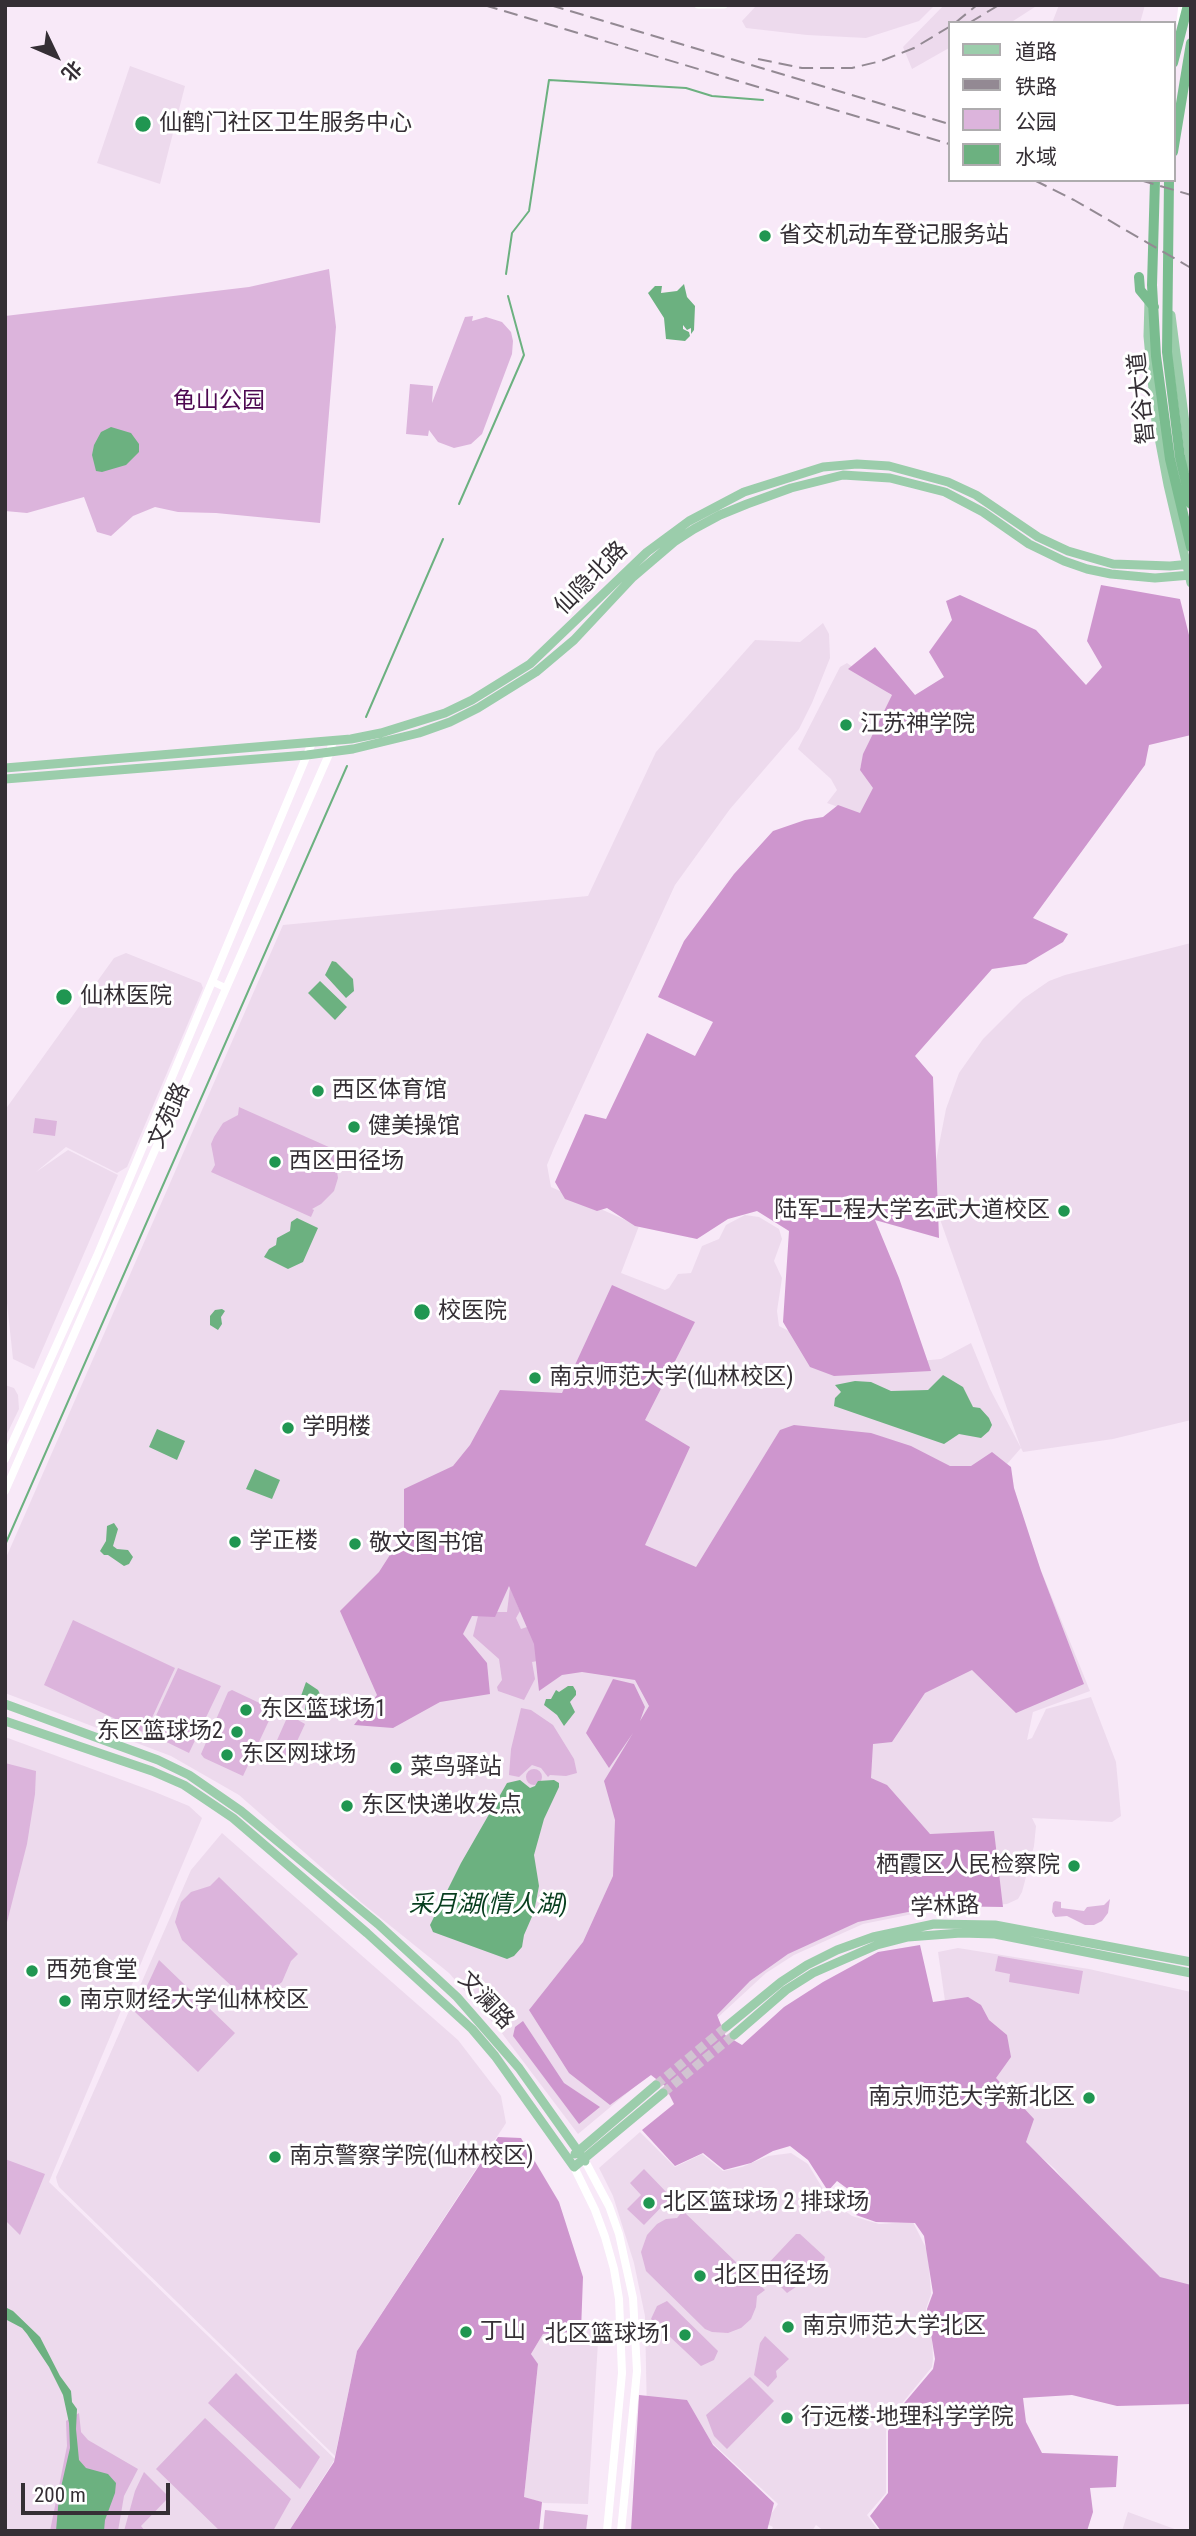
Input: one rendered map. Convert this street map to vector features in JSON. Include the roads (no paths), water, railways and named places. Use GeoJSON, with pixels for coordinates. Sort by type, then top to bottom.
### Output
{"type":"FeatureCollection","features":[{"type":"Feature","properties":{"kind":"highway"},"geometry":{"type":"LineString","coordinates":[[1175,57],[1188,5]]}},
{"type":"Feature","properties":{"kind":"highway"},"geometry":{"type":"LineString","coordinates":[[1175,138],[1190,48]]}},
{"type":"Feature","properties":{"kind":"highway","name":"智谷大道"},"geometry":{"type":"LineString","coordinates":[[1155,182],[1152,304],[1167,401],[1191,504]]}},
{"type":"Feature","properties":{"kind":"highway","name":"智谷大道"},"geometry":{"type":"LineString","coordinates":[[1169,182],[1167,401],[1170,459],[1191,547]]}},
{"type":"Feature","properties":{"kind":"highway"},"geometry":{"type":"LineString","coordinates":[[1152,285],[1140,287],[1139,277],[1140,290],[1152,304]]}},
{"type":"Feature","properties":{"kind":"main road"},"geometry":{"type":"LineString","coordinates":[[1167,290],[1191,469]]}},
{"type":"Feature","properties":{"kind":"main road"},"geometry":{"type":"LineString","coordinates":[[1152,304],[1148,336],[1156,422],[1190,578]]}},
{"type":"Feature","properties":{"kind":"main road","name":"仙隐北路"},"geometry":{"type":"LineString","coordinates":[[5,768],[333,741],[393,730],[445,713],[472,700],[530,664],[647,552],[689,521],[744,492],[823,467],[865,464],[911,470],[963,488],[1038,537],[1068,551],[1113,564],[1188,564]]}},
{"type":"Feature","properties":{"kind":"main road","name":"仙隐北路"},"geometry":{"type":"LineString","coordinates":[[5,779],[353,750],[419,733],[478,708],[549,662],[574,640],[633,577],[674,542],[734,509],[843,475],[868,475],[937,489],[971,505],[1029,544],[1087,569],[1142,577],[1190,578]]}},
{"type":"Feature","properties":{"kind":"main road","name":"文苑路"},"geometry":{"type":"LineString","coordinates":[[5,1491],[333,741]]}},
{"type":"Feature","properties":{"kind":"main road","name":"文苑路"},"geometry":{"type":"LineString","coordinates":[[5,1459],[97,1256],[312,743]]}},
{"type":"Feature","properties":{"kind":"main road","name":"文澜路"},"geometry":{"type":"LineString","coordinates":[[5,1704],[159,1759],[189,1775],[241,1811],[378,1924],[457,1997],[519,2068],[585,2161],[609,2206],[619,2234],[633,2298],[637,2371],[621,2531]]}},
{"type":"Feature","properties":{"kind":"main road","name":"文澜路"},"geometry":{"type":"LineString","coordinates":[[5,1721],[163,1776],[184,1786],[233,1818],[464,2021],[495,2056],[569,2158],[595,2210],[614,2269],[619,2300],[622,2374],[607,2531]]}},
{"type":"Feature","properties":{"kind":"main road","name":"学林路"},"geometry":{"type":"LineString","coordinates":[[726,2027],[781,1982],[837,1950],[873,1937],[934,1924],[995,1925],[1191,1962]]}},
{"type":"Feature","properties":{"kind":"main road","name":"学林路"},"geometry":{"type":"LineString","coordinates":[[734,2035],[786,1990],[813,1973],[877,1945],[908,1937],[961,1933],[995,1934],[1191,1973]]}},
{"type":"Feature","properties":{"kind":"main road"},"geometry":{"type":"LineString","coordinates":[[569,2158],[656,2085]]}},
{"type":"Feature","properties":{"kind":"main road"},"geometry":{"type":"LineString","coordinates":[[574,2167],[585,2161],[663,2093]]}},
{"type":"Feature","properties":{"kind":"street"},"geometry":{"type":"LineString","coordinates":[[698,5],[724,5]]}},
{"type":"Feature","properties":{"kind":"street"},"geometry":{"type":"LineString","coordinates":[[1175,54],[1182,5]]}},
{"type":"Feature","properties":{"kind":"street"},"geometry":{"type":"LineString","coordinates":[[213,982],[226,988]]}},
{"type":"Feature","properties":{"kind":"water"},"geometry":{"type":"Polygon","coordinates":[[[684,284],[687,297],[695,306],[694,330],[691,334],[691,328],[687,330],[683,325],[683,329],[689,332],[690,336],[685,341],[666,339],[664,318],[648,293],[655,286],[662,286],[661,293],[677,291],[684,284]]]}},
{"type":"Feature","properties":{"kind":"water"},"geometry":{"type":"Polygon","coordinates":[[[111,427],[131,433],[139,444],[139,452],[126,465],[102,472],[96,471],[92,455],[94,445],[101,432],[111,427]]]}},
{"type":"Feature","properties":{"kind":"water"},"geometry":{"type":"Polygon","coordinates":[[[332,961],[353,979],[354,991],[346,998],[325,975],[332,961]]]}},
{"type":"Feature","properties":{"kind":"water"},"geometry":{"type":"Polygon","coordinates":[[[320,981],[347,1007],[335,1020],[308,993],[320,981]]]}},
{"type":"Feature","properties":{"kind":"water"},"geometry":{"type":"Polygon","coordinates":[[[297,1218],[318,1228],[303,1262],[288,1269],[264,1257],[269,1249],[276,1245],[277,1238],[290,1231],[291,1222],[297,1218]]]}},
{"type":"Feature","properties":{"kind":"water"},"geometry":{"type":"Polygon","coordinates":[[[215,1310],[225,1311],[218,1330],[210,1325],[210,1316],[215,1310]]]}},
{"type":"Feature","properties":{"kind":"water"},"geometry":{"type":"Polygon","coordinates":[[[943,1375],[963,1387],[973,1407],[980,1408],[989,1418],[992,1425],[981,1438],[959,1434],[944,1444],[834,1406],[835,1398],[841,1392],[835,1385],[855,1381],[871,1382],[891,1391],[928,1390],[943,1375]]]}},
{"type":"Feature","properties":{"kind":"water"},"geometry":{"type":"Polygon","coordinates":[[[157,1429],[185,1441],[177,1460],[149,1447],[157,1429]]]}},
{"type":"Feature","properties":{"kind":"water"},"geometry":{"type":"Polygon","coordinates":[[[255,1469],[280,1480],[272,1499],[246,1489],[255,1469]]]}},
{"type":"Feature","properties":{"kind":"water"},"geometry":{"type":"Polygon","coordinates":[[[114,1523],[118,1529],[113,1546],[128,1550],[133,1557],[129,1564],[124,1566],[100,1551],[106,1541],[107,1526],[114,1523]]]}},
{"type":"Feature","properties":{"kind":"water"},"geometry":{"type":"Polygon","coordinates":[[[306,1682],[318,1690],[324,1702],[323,1712],[305,1710],[306,1703],[301,1696],[306,1682]]]}},
{"type":"Feature","properties":{"kind":"water"},"geometry":{"type":"Polygon","coordinates":[[[573,1686],[576,1691],[570,1702],[575,1712],[564,1726],[557,1715],[544,1705],[546,1699],[551,1699],[556,1690],[559,1692],[573,1686]]]}},
{"type":"Feature","properties":{"kind":"water","name":"采月湖(情人湖)"},"geometry":{"type":"Polygon","coordinates":[[[520,1780],[530,1788],[538,1781],[554,1780],[559,1783],[559,1787],[544,1819],[534,1855],[539,1886],[534,1912],[522,1947],[507,1959],[433,1932],[430,1925],[461,1863],[507,1783],[520,1780]]]}},
{"type":"Feature","properties":{"kind":"water"},"geometry":{"type":"Polygon","coordinates":[[[5,2307],[13,2311],[40,2337],[71,2391],[72,2402],[77,2409],[79,2460],[86,2468],[108,2474],[116,2483],[104,2531],[56,2531],[59,2496],[70,2448],[69,2423],[63,2395],[49,2367],[27,2334],[22,2328],[5,2319],[5,2307]]]}},
{"type":"Feature","properties":{"kind":"waterway"},"geometry":{"type":"LineString","coordinates":[[506,274],[512,233],[529,211],[549,80],[686,88],[712,96],[763,100]]}},
{"type":"Feature","properties":{"kind":"waterway"},"geometry":{"type":"LineString","coordinates":[[459,504],[524,355],[508,296]]}},
{"type":"Feature","properties":{"kind":"waterway"},"geometry":{"type":"LineString","coordinates":[[366,717],[443,539]]}},
{"type":"Feature","properties":{"kind":"waterway"},"geometry":{"type":"LineString","coordinates":[[5,1545],[347,766]]}},
{"type":"Feature","properties":{"kind":"tunnel"},"geometry":{"type":"LineString","coordinates":[[656,2085],[726,2027]]}},
{"type":"Feature","properties":{"kind":"tunnel"},"geometry":{"type":"LineString","coordinates":[[663,2093],[734,2035]]}},
{"type":"Feature","properties":{"kind":"railway"},"geometry":{"type":"LineString","coordinates":[[484,5],[948,144]]}},
{"type":"Feature","properties":{"kind":"railway"},"geometry":{"type":"LineString","coordinates":[[550,5],[948,124]]}},
{"type":"Feature","properties":{"kind":"railway"},"geometry":{"type":"LineString","coordinates":[[957,21],[977,5]]}},
{"type":"Feature","properties":{"kind":"railway"},"geometry":{"type":"LineString","coordinates":[[972,21],[999,5]]}},
{"type":"Feature","properties":{"kind":"railway"},"geometry":{"type":"LineString","coordinates":[[758,59],[802,68],[852,68],[881,61],[914,48],[948,28]]}},
{"type":"Feature","properties":{"kind":"railway"},"geometry":{"type":"LineString","coordinates":[[1038,182],[1191,268]]}},
{"type":"Feature","properties":{"kind":"railway"},"geometry":{"type":"LineString","coordinates":[[1147,182],[1191,195]]}},
{"type":"Feature","properties":{"kind":"place","name":"仙鹤门社区卫生服务中心"},"geometry":{"type":"Point","coordinates":[143,124]}},
{"type":"Feature","properties":{"kind":"place","name":"省交机动车登记服务站"},"geometry":{"type":"Point","coordinates":[765,236]}},
{"type":"Feature","properties":{"kind":"place","name":"江苏神学院"},"geometry":{"type":"Point","coordinates":[846,725]}},
{"type":"Feature","properties":{"kind":"place","name":"仙林医院"},"geometry":{"type":"Point","coordinates":[64,997]}},
{"type":"Feature","properties":{"kind":"place","name":"西区体育馆"},"geometry":{"type":"Point","coordinates":[318,1091]}},
{"type":"Feature","properties":{"kind":"place","name":"健美操馆"},"geometry":{"type":"Point","coordinates":[354,1127]}},
{"type":"Feature","properties":{"kind":"place","name":"西区田径场"},"geometry":{"type":"Point","coordinates":[275,1162]}},
{"type":"Feature","properties":{"kind":"place","name":"陆军工程大学玄武大道校区"},"geometry":{"type":"Point","coordinates":[1064,1211]}},
{"type":"Feature","properties":{"kind":"place","name":"校医院"},"geometry":{"type":"Point","coordinates":[422,1312]}},
{"type":"Feature","properties":{"kind":"place","name":"南京师范大学(仙林校区)"},"geometry":{"type":"Point","coordinates":[535,1378]}},
{"type":"Feature","properties":{"kind":"place","name":"学明楼"},"geometry":{"type":"Point","coordinates":[288,1428]}},
{"type":"Feature","properties":{"kind":"place","name":"学正楼"},"geometry":{"type":"Point","coordinates":[235,1542]}},
{"type":"Feature","properties":{"kind":"place","name":"敬文图书馆"},"geometry":{"type":"Point","coordinates":[355,1544]}},
{"type":"Feature","properties":{"kind":"place","name":"东区篮球场1"},"geometry":{"type":"Point","coordinates":[246,1710]}},
{"type":"Feature","properties":{"kind":"place","name":"东区篮球场2"},"geometry":{"type":"Point","coordinates":[237,1732]}},
{"type":"Feature","properties":{"kind":"place","name":"东区网球场"},"geometry":{"type":"Point","coordinates":[227,1755]}},
{"type":"Feature","properties":{"kind":"place","name":"菜鸟驿站"},"geometry":{"type":"Point","coordinates":[396,1768]}},
{"type":"Feature","properties":{"kind":"place","name":"东区快递收发点"},"geometry":{"type":"Point","coordinates":[347,1806]}},
{"type":"Feature","properties":{"kind":"place","name":"栖霞区人民检察院"},"geometry":{"type":"Point","coordinates":[1074,1866]}},
{"type":"Feature","properties":{"kind":"place","name":"西苑食堂"},"geometry":{"type":"Point","coordinates":[32,1971]}},
{"type":"Feature","properties":{"kind":"place","name":"南京财经大学仙林校区"},"geometry":{"type":"Point","coordinates":[65,2001]}},
{"type":"Feature","properties":{"kind":"place","name":"南京师范大学新北区"},"geometry":{"type":"Point","coordinates":[1089,2098]}},
{"type":"Feature","properties":{"kind":"place","name":"南京警察学院(仙林校区)"},"geometry":{"type":"Point","coordinates":[275,2157]}},
{"type":"Feature","properties":{"kind":"place","name":"北区篮球场 2 排球场"},"geometry":{"type":"Point","coordinates":[649,2203]}},
{"type":"Feature","properties":{"kind":"place","name":"北区田径场"},"geometry":{"type":"Point","coordinates":[700,2276]}},
{"type":"Feature","properties":{"kind":"place","name":"南京师范大学北区"},"geometry":{"type":"Point","coordinates":[788,2327]}},
{"type":"Feature","properties":{"kind":"place","name":"丁山"},"geometry":{"type":"Point","coordinates":[466,2332]}},
{"type":"Feature","properties":{"kind":"place","name":"北区篮球场1"},"geometry":{"type":"Point","coordinates":[685,2335]}},
{"type":"Feature","properties":{"kind":"place","name":"行远楼-地理科学学院"},"geometry":{"type":"Point","coordinates":[787,2418]}},
{"type":"Feature","properties":{"kind":"park label","name":"龟山公园"},"geometry":{"type":"Point","coordinates":[219,402]}}]}
